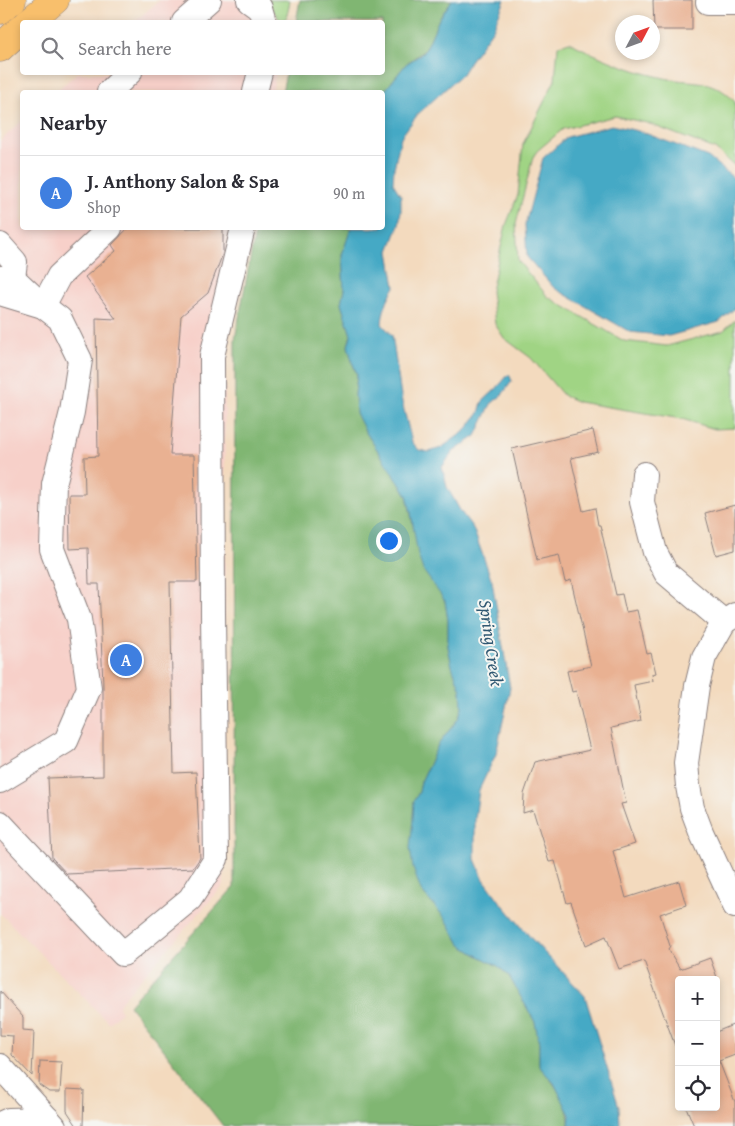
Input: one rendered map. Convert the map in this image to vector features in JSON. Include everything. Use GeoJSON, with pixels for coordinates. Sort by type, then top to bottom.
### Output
{"type":"FeatureCollection","features":[{"type":"Feature","properties":{"kind":"main road"},"geometry":{"type":"LineString","coordinates":[[0,10],[12,0]]}},
{"type":"Feature","properties":{"kind":"main road"},"geometry":{"type":"LineString","coordinates":[[31,20],[54,0]]}},
{"type":"Feature","properties":{"kind":"main road"},"geometry":{"type":"LineString","coordinates":[[0,48],[20,30]]}},
{"type":"Feature","properties":{"kind":"street"},"geometry":{"type":"LineString","coordinates":[[186,20],[209,0]]}},
{"type":"Feature","properties":{"kind":"street"},"geometry":{"type":"LineString","coordinates":[[249,0],[260,8],[263,20]]}},
{"type":"Feature","properties":{"kind":"street"},"geometry":{"type":"LineString","coordinates":[[708,2],[735,2]]}},
{"type":"Feature","properties":{"kind":"street"},"geometry":{"type":"LineString","coordinates":[[111,90],[127,75]]}},
{"type":"Feature","properties":{"kind":"street"},"geometry":{"type":"LineString","coordinates":[[256,90],[259,75]]}},
{"type":"Feature","properties":{"kind":"street"},"geometry":{"type":"LineString","coordinates":[[43,306],[59,276],[108,230]]}},
{"type":"Feature","properties":{"kind":"street"},"geometry":{"type":"LineString","coordinates":[[0,823],[124,954],[190,899],[216,859],[212,356],[244,230]]}},
{"type":"Feature","properties":{"kind":"street"},"geometry":{"type":"LineString","coordinates":[[0,245],[15,262],[4,283],[43,306],[60,319],[80,360],[72,412],[54,484],[52,549],[79,619],[89,688],[66,741],[0,781]]}},
{"type":"Feature","properties":{"kind":"street"},"geometry":{"type":"LineString","coordinates":[[644,474],[642,502],[655,552],[666,573],[730,619],[704,657],[697,686],[686,763],[692,808],[700,832],[735,906]]}},
{"type":"Feature","properties":{"kind":"street"},"geometry":{"type":"LineString","coordinates":[[0,1066],[51,1123]]}},
{"type":"Feature","properties":{"kind":"street"},"geometry":{"type":"LineString","coordinates":[[0,1124],[8,1120],[51,1123]]}},
{"type":"Feature","properties":{"kind":"shaded area"},"geometry":{"type":"Polygon","coordinates":[[[160,0],[266,0],[280,20],[136,20],[160,0]]]}},
{"type":"Feature","properties":{"kind":"shaded area"},"geometry":{"type":"Polygon","coordinates":[[[75,75],[276,75],[272,90],[57,90],[75,75]]]}},
{"type":"Feature","properties":{"kind":"shaded area"},"geometry":{"type":"Polygon","coordinates":[[[20,123],[20,230],[246,230],[225,340],[224,885],[122,1000],[119,1006],[121,1012],[109,1023],[0,913],[0,141],[20,123]]]}},
{"type":"Feature","properties":{"kind":"green space"},"geometry":{"type":"Polygon","coordinates":[[[266,0],[290,0],[287,17],[280,20],[266,0]]]}},
{"type":"Feature","properties":{"kind":"green space"},"geometry":{"type":"Polygon","coordinates":[[[300,0],[452,0],[439,19],[426,49],[406,64],[385,90],[282,90],[286,75],[385,75],[385,20],[296,20],[300,0]]]}},
{"type":"Feature","properties":{"kind":"green space"},"geometry":{"type":"Polygon","coordinates":[[[569,42],[602,58],[636,71],[671,79],[700,82],[718,88],[735,102],[735,166],[715,149],[647,123],[615,116],[563,129],[537,151],[533,157],[516,224],[518,261],[548,297],[624,341],[667,346],[723,331],[735,320],[735,428],[715,429],[682,419],[578,402],[564,396],[531,358],[504,338],[495,324],[491,291],[506,225],[518,195],[523,144],[555,80],[558,46],[569,42]]]}},
{"type":"Feature","properties":{"kind":"green space"},"geometry":{"type":"Polygon","coordinates":[[[256,230],[350,230],[342,255],[344,290],[341,304],[351,335],[348,346],[357,375],[355,395],[365,431],[407,495],[416,540],[445,601],[448,620],[448,647],[452,666],[461,690],[462,708],[458,719],[438,745],[414,801],[413,819],[421,891],[446,919],[460,944],[498,966],[509,976],[535,1022],[539,1043],[539,1066],[555,1086],[564,1102],[569,1118],[569,1126],[223,1126],[129,1005],[234,887],[235,339],[256,230]]]}},
{"type":"Feature","properties":{"kind":"water","name":"Spring Creek"},"geometry":{"type":"Polygon","coordinates":[[[452,0],[505,0],[493,29],[462,74],[418,114],[401,137],[394,168],[393,183],[401,196],[401,211],[399,225],[389,251],[395,287],[386,305],[382,324],[392,335],[402,402],[412,442],[419,450],[429,452],[441,448],[465,431],[479,413],[482,402],[509,374],[512,381],[502,395],[491,404],[476,436],[453,452],[442,467],[447,487],[461,512],[473,528],[492,581],[510,688],[496,754],[479,790],[475,819],[475,859],[483,878],[499,900],[531,938],[585,996],[619,1107],[620,1126],[569,1126],[570,1115],[554,1083],[539,1066],[539,1043],[535,1022],[509,976],[498,966],[460,944],[446,919],[421,891],[413,868],[410,848],[414,801],[438,745],[458,719],[462,708],[461,690],[452,666],[448,647],[448,620],[445,601],[423,570],[418,555],[407,495],[365,431],[356,413],[357,375],[348,346],[351,335],[341,304],[344,290],[342,255],[350,230],[385,230],[385,90],[406,64],[426,49],[439,19],[452,0]]]}},
{"type":"Feature","properties":{"kind":"water"},"geometry":{"type":"Polygon","coordinates":[[[612,125],[642,132],[708,157],[735,179],[735,308],[719,322],[669,336],[630,332],[554,288],[527,257],[525,225],[543,158],[567,137],[612,125]]]}},
{"type":"Feature","properties":{"kind":"building"},"geometry":{"type":"Polygon","coordinates":[[[653,0],[692,0],[692,30],[660,30],[660,15],[654,15],[653,0]]]}},
{"type":"Feature","properties":{"kind":"building"},"geometry":{"type":"Polygon","coordinates":[[[126,230],[223,230],[223,253],[208,293],[181,316],[170,455],[194,455],[197,582],[170,582],[174,773],[196,772],[200,858],[193,868],[67,874],[52,858],[48,778],[103,776],[103,686],[99,584],[89,584],[88,548],[70,549],[69,494],[85,494],[84,457],[98,456],[96,318],[116,319],[85,277],[116,251],[112,245],[126,230]]]}},
{"type":"Feature","properties":{"kind":"building"},"geometry":{"type":"Polygon","coordinates":[[[593,430],[598,452],[571,458],[583,511],[595,508],[616,595],[622,594],[626,612],[637,610],[647,654],[651,653],[656,673],[652,674],[653,681],[634,685],[641,721],[611,728],[626,803],[621,804],[635,844],[613,851],[626,898],[679,881],[686,905],[660,914],[670,946],[668,949],[680,969],[710,958],[717,976],[675,976],[675,1046],[644,961],[619,969],[606,936],[586,945],[571,902],[567,903],[555,861],[549,862],[533,810],[523,813],[524,794],[535,762],[590,750],[576,691],[572,692],[567,671],[591,666],[571,580],[565,582],[559,555],[537,560],[512,449],[593,430]]]}},
{"type":"Feature","properties":{"kind":"building"},"geometry":{"type":"Polygon","coordinates":[[[735,505],[735,550],[716,555],[705,513],[735,505]]]}},
{"type":"Feature","properties":{"kind":"building"},"geometry":{"type":"Polygon","coordinates":[[[0,991],[23,1017],[23,1030],[34,1031],[32,1076],[12,1055],[13,1036],[0,1035],[0,991]]]}},
{"type":"Feature","properties":{"kind":"building"},"geometry":{"type":"Polygon","coordinates":[[[735,1024],[735,1055],[720,1061],[720,1030],[735,1024]]]}},
{"type":"Feature","properties":{"kind":"building"},"geometry":{"type":"Polygon","coordinates":[[[40,1061],[62,1062],[60,1092],[49,1092],[39,1085],[40,1061]]]}},
{"type":"Feature","properties":{"kind":"building"},"geometry":{"type":"Polygon","coordinates":[[[720,1064],[735,1102],[735,1126],[694,1126],[688,1111],[720,1111],[720,1064]]]}},
{"type":"Feature","properties":{"kind":"building"},"geometry":{"type":"Polygon","coordinates":[[[67,1089],[84,1090],[83,1126],[77,1126],[67,1111],[67,1089]]]}},
{"type":"Feature","properties":{"kind":"place","name":"J. Anthony Salon & Spa"},"geometry":{"type":"Point","coordinates":[126,660]}}]}
